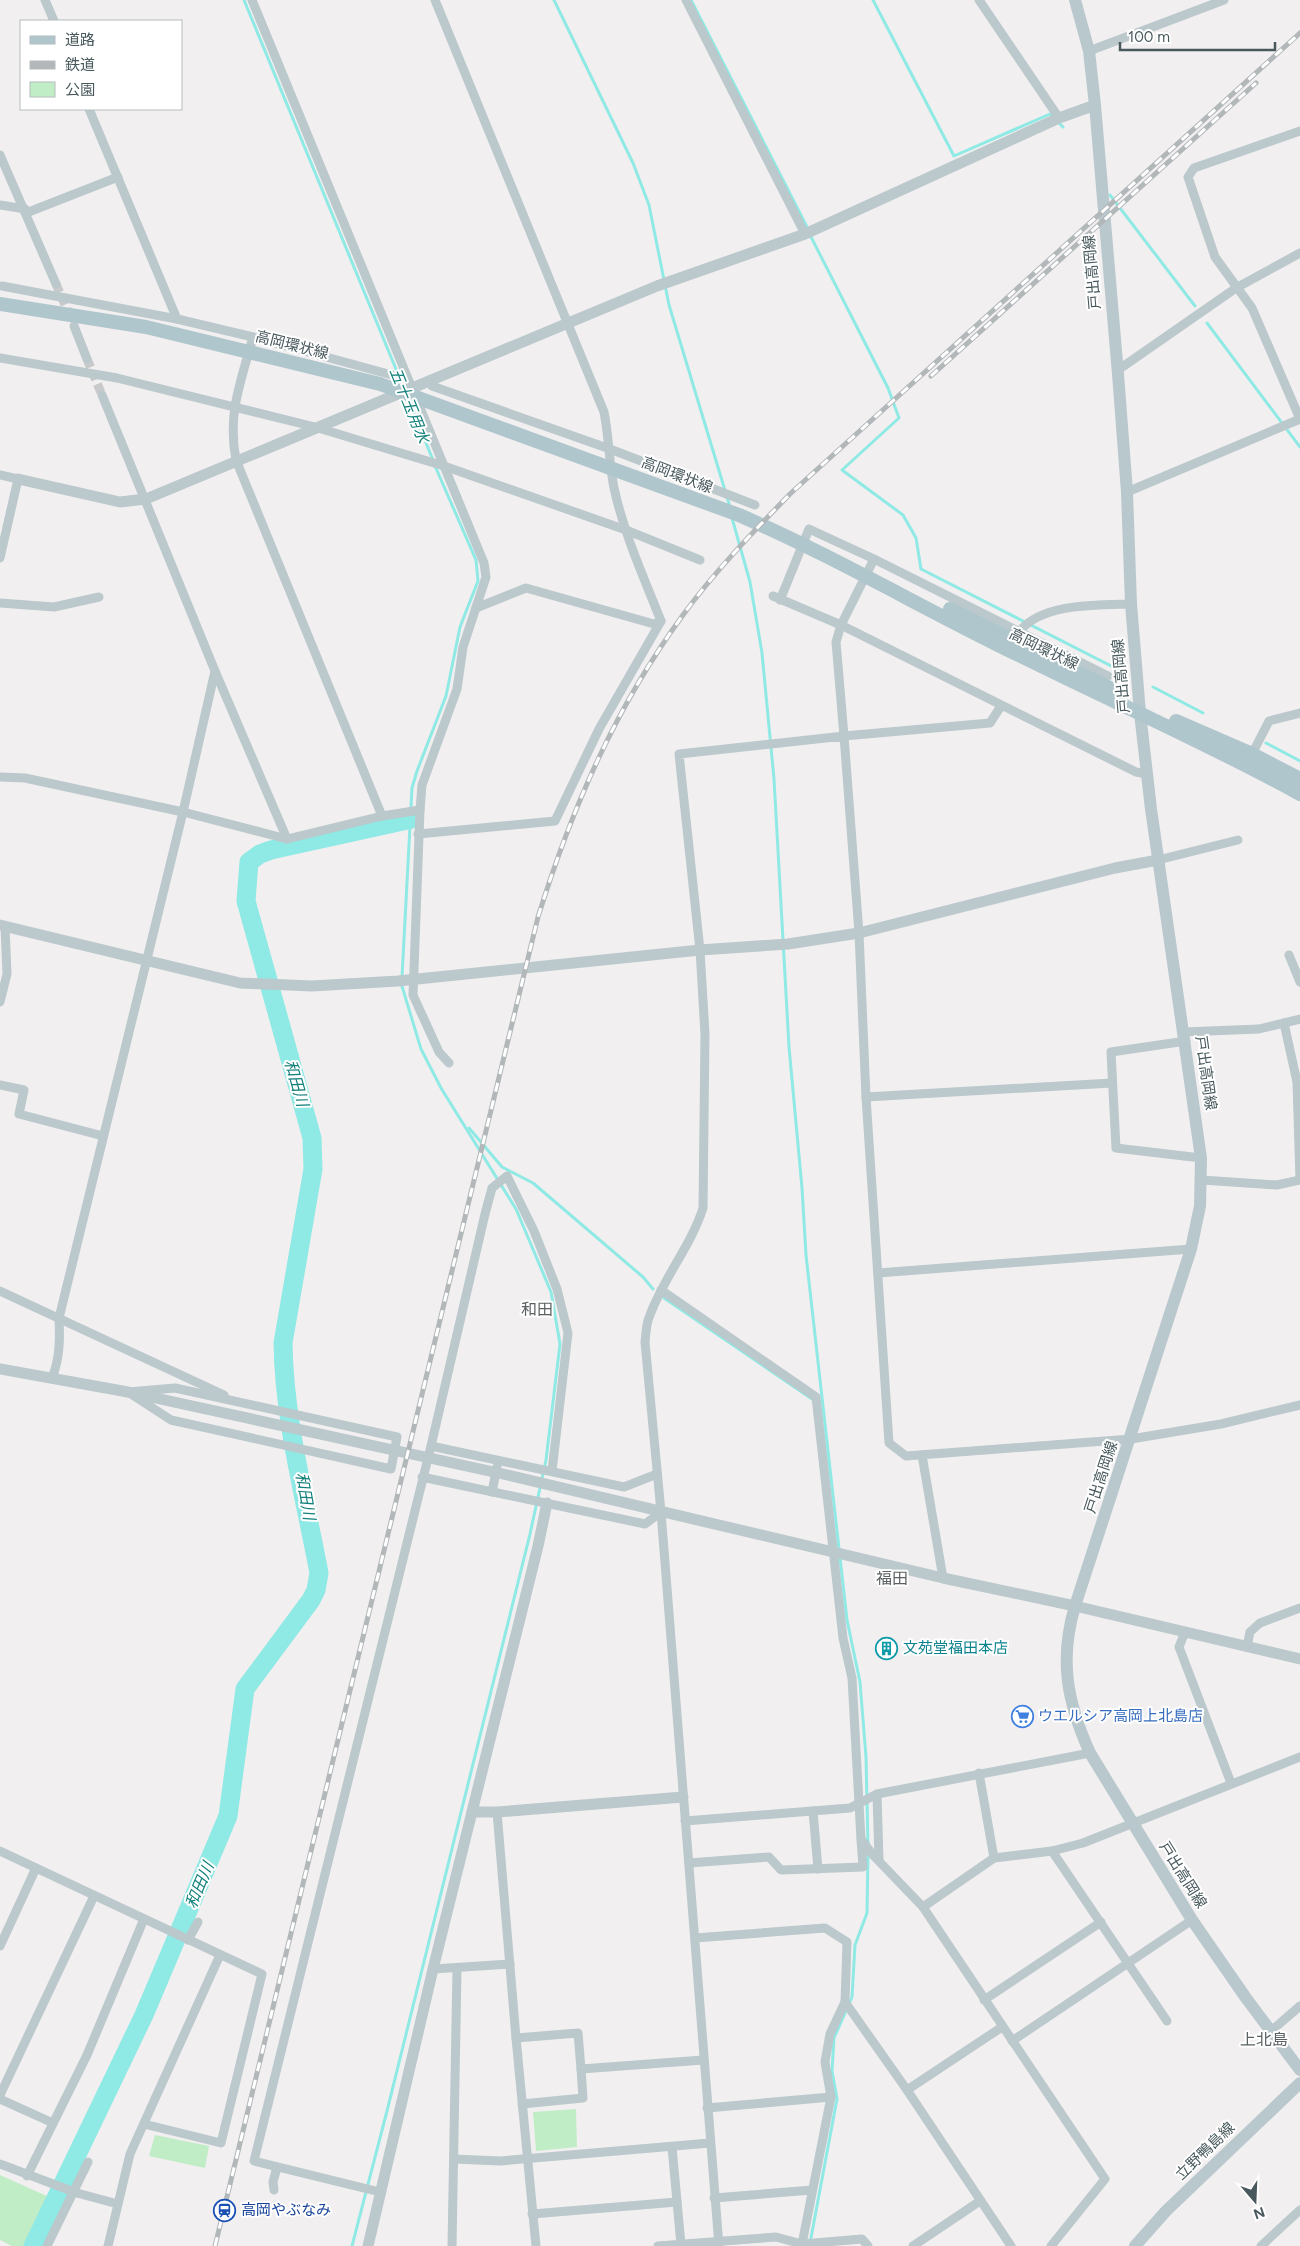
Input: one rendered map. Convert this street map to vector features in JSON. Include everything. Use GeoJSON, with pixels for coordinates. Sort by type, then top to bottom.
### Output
{"type":"FeatureCollection","features":[{"type":"Feature","properties":{"kind":"main road","name":"戸出高岡線"},"geometry":{"type":"LineString","coordinates":[[1075,0],[1089,51],[1095,106],[1127,492],[1131,604],[1147,774],[1185,1037],[1201,1158],[1202,1180],[1200,1206],[1191,1249],[1131,1439],[1075,1606],[1069,1628],[1065,1656],[1073,1706],[1079,1728],[1090,1753],[1132,1825],[1192,1920],[1300,2070]]}},
{"type":"Feature","properties":{"kind":"main road","name":"高岡環状線"},"geometry":{"type":"LineString","coordinates":[[1,291],[178,327],[231,342],[381,378],[560,440],[739,509],[787,528],[1034,657],[1140,708],[1300,794]]}},
{"type":"Feature","properties":{"kind":"main road","name":"高岡環状線"},"geometry":{"type":"LineString","coordinates":[[0,304],[231,342]]}},
{"type":"Feature","properties":{"kind":"main road","name":"高岡環状線"},"geometry":{"type":"LineString","coordinates":[[1140,708],[1252,754],[1300,778]]}},
{"type":"Feature","properties":{"kind":"main road","name":"立野鴨島線"},"geometry":{"type":"LineString","coordinates":[[1135,2246],[1166,2211],[1300,2083]]}},
{"type":"Feature","properties":{"kind":"street"},"geometry":{"type":"LineString","coordinates":[[45,0],[54,20]]}},
{"type":"Feature","properties":{"kind":"street"},"geometry":{"type":"LineString","coordinates":[[252,0],[484,563],[486,577],[464,648],[457,689],[422,785],[418,810],[418,834],[406,980],[439,1052],[449,1063]]}},
{"type":"Feature","properties":{"kind":"street"},"geometry":{"type":"LineString","coordinates":[[435,0],[604,412],[614,487],[626,530],[661,621]]}},
{"type":"Feature","properties":{"kind":"street"},"geometry":{"type":"LineString","coordinates":[[686,0],[805,234]]}},
{"type":"Feature","properties":{"kind":"street"},"geometry":{"type":"LineString","coordinates":[[979,0],[1059,118]]}},
{"type":"Feature","properties":{"kind":"street"},"geometry":{"type":"LineString","coordinates":[[1089,51],[1224,0]]}},
{"type":"Feature","properties":{"kind":"street"},"geometry":{"type":"LineString","coordinates":[[0,475],[120,502],[146,500],[236,460],[657,286],[805,234],[1059,118],[1095,106]]}},
{"type":"Feature","properties":{"kind":"street"},"geometry":{"type":"LineString","coordinates":[[89,110],[177,319]]}},
{"type":"Feature","properties":{"kind":"street"},"geometry":{"type":"LineString","coordinates":[[1127,492],[1300,418],[1252,308],[1215,257],[1188,177],[1194,168],[1300,131]]}},
{"type":"Feature","properties":{"kind":"street"},"geometry":{"type":"LineString","coordinates":[[0,155],[26,211],[56,284]]}},
{"type":"Feature","properties":{"kind":"street"},"geometry":{"type":"LineString","coordinates":[[0,205],[26,211],[118,177]]}},
{"type":"Feature","properties":{"kind":"street"},"geometry":{"type":"LineString","coordinates":[[1118,370],[1236,288],[1299,256]]}},
{"type":"Feature","properties":{"kind":"street"},"geometry":{"type":"LineString","coordinates":[[1,291],[177,319],[253,337],[403,378]]}},
{"type":"Feature","properties":{"kind":"street"},"geometry":{"type":"LineString","coordinates":[[74,326],[87,359]]}},
{"type":"Feature","properties":{"kind":"street"},"geometry":{"type":"LineString","coordinates":[[253,337],[234,407],[232,438],[236,460],[382,816]]}},
{"type":"Feature","properties":{"kind":"street"},"geometry":{"type":"LineString","coordinates":[[0,358],[117,378],[315,427],[444,466],[626,530],[700,560]]}},
{"type":"Feature","properties":{"kind":"street"},"geometry":{"type":"LineString","coordinates":[[432,386],[610,448],[755,505]]}},
{"type":"Feature","properties":{"kind":"street"},"geometry":{"type":"LineString","coordinates":[[102,395],[286,839]]}},
{"type":"Feature","properties":{"kind":"street"},"geometry":{"type":"LineString","coordinates":[[0,558],[18,479]]}},
{"type":"Feature","properties":{"kind":"street"},"geometry":{"type":"LineString","coordinates":[[1108,676],[874,559],[809,530],[776,598],[841,625],[1136,772],[1147,774]]}},
{"type":"Feature","properties":{"kind":"street"},"geometry":{"type":"LineString","coordinates":[[874,559],[841,625],[836,642],[859,933],[866,1097],[889,1443],[906,1456],[1131,1439],[1221,1424],[1300,1405]]}},
{"type":"Feature","properties":{"kind":"street"},"geometry":{"type":"LineString","coordinates":[[476,608],[526,588],[654,624],[661,621]]}},
{"type":"Feature","properties":{"kind":"street"},"geometry":{"type":"LineString","coordinates":[[0,603],[54,607],[99,598]]}},
{"type":"Feature","properties":{"kind":"street"},"geometry":{"type":"LineString","coordinates":[[1020,631],[1031,620],[1056,610],[1131,604]]}},
{"type":"Feature","properties":{"kind":"street"},"geometry":{"type":"LineString","coordinates":[[418,834],[555,821],[599,729],[661,621]]}},
{"type":"Feature","properties":{"kind":"street"},"geometry":{"type":"LineString","coordinates":[[52,1378],[58,1364],[59,1318],[183,812],[215,671]]}},
{"type":"Feature","properties":{"kind":"street"},"geometry":{"type":"LineString","coordinates":[[719,2243],[661,1512],[645,1342],[649,1317],[662,1290],[697,1229],[703,1208],[705,1034],[700,950],[679,754],[844,736],[990,724],[1001,706]]}},
{"type":"Feature","properties":{"kind":"street"},"geometry":{"type":"LineString","coordinates":[[1252,754],[1269,720],[1300,713]]}},
{"type":"Feature","properties":{"kind":"street"},"geometry":{"type":"LineString","coordinates":[[0,778],[25,778],[183,812],[286,839],[382,816],[418,810]]}},
{"type":"Feature","properties":{"kind":"street"},"geometry":{"type":"LineString","coordinates":[[0,1002],[7,974],[3,926],[240,983],[312,986],[406,980],[700,950],[782,944],[859,933],[1238,840]]}},
{"type":"Feature","properties":{"kind":"street"},"geometry":{"type":"LineString","coordinates":[[1289,956],[1300,982]]}},
{"type":"Feature","properties":{"kind":"street"},"geometry":{"type":"LineString","coordinates":[[1201,1158],[1116,1148],[1111,1052],[1185,1037],[1259,1029],[1300,1019]]}},
{"type":"Feature","properties":{"kind":"street"},"geometry":{"type":"LineString","coordinates":[[1202,1180],[1277,1185],[1300,1180],[1297,1082],[1284,1023]]}},
{"type":"Feature","properties":{"kind":"street"},"geometry":{"type":"LineString","coordinates":[[866,1097],[1112,1083]]}},
{"type":"Feature","properties":{"kind":"street"},"geometry":{"type":"LineString","coordinates":[[0,1085],[24,1090],[19,1114],[103,1136]]}},
{"type":"Feature","properties":{"kind":"street"},"geometry":{"type":"LineString","coordinates":[[377,2191],[254,2161],[422,1477],[432,1446],[492,1188],[507,1176],[534,1231],[557,1289],[568,1333],[552,1471]]}},
{"type":"Feature","properties":{"kind":"street"},"geometry":{"type":"LineString","coordinates":[[878,1273],[1191,1249]]}},
{"type":"Feature","properties":{"kind":"street"},"geometry":{"type":"LineString","coordinates":[[0,1290],[238,1402]]}},
{"type":"Feature","properties":{"kind":"street"},"geometry":{"type":"LineString","coordinates":[[662,1290],[816,1397],[843,1638],[852,1678],[876,1857]]}},
{"type":"Feature","properties":{"kind":"street"},"geometry":{"type":"LineString","coordinates":[[0,1369],[128,1392],[503,1474],[943,1578],[1075,1606],[1300,1659]]}},
{"type":"Feature","properties":{"kind":"street"},"geometry":{"type":"LineString","coordinates":[[175,1388],[397,1437],[391,1469],[170,1420],[128,1392],[175,1388]]}},
{"type":"Feature","properties":{"kind":"street"},"geometry":{"type":"LineString","coordinates":[[432,1446],[624,1487],[657,1474]]}},
{"type":"Feature","properties":{"kind":"street"},"geometry":{"type":"LineString","coordinates":[[922,1455],[943,1578]]}},
{"type":"Feature","properties":{"kind":"street"},"geometry":{"type":"LineString","coordinates":[[492,1492],[499,1460]]}},
{"type":"Feature","properties":{"kind":"street"},"geometry":{"type":"LineString","coordinates":[[422,1477],[645,1524],[661,1512]]}},
{"type":"Feature","properties":{"kind":"street"},"geometry":{"type":"LineString","coordinates":[[368,2246],[377,2191],[538,1546],[545,1503]]}},
{"type":"Feature","properties":{"kind":"street"},"geometry":{"type":"LineString","coordinates":[[1247,1647],[1250,1632],[1260,1623],[1300,1608]]}},
{"type":"Feature","properties":{"kind":"street"},"geometry":{"type":"LineString","coordinates":[[1184,1632],[1179,1647],[1231,1783]]}},
{"type":"Feature","properties":{"kind":"street"},"geometry":{"type":"LineString","coordinates":[[685,1821],[850,1808],[868,1798],[979,1773],[1090,1753]]}},
{"type":"Feature","properties":{"kind":"street"},"geometry":{"type":"LineString","coordinates":[[924,1907],[994,1858],[1052,1851],[1083,1844],[1231,1783],[1300,1758]]}},
{"type":"Feature","properties":{"kind":"street"},"geometry":{"type":"LineString","coordinates":[[979,1773],[994,1858]]}},
{"type":"Feature","properties":{"kind":"street"},"geometry":{"type":"LineString","coordinates":[[472,1812],[498,1812],[683,1797]]}},
{"type":"Feature","properties":{"kind":"street"},"geometry":{"type":"LineString","coordinates":[[689,1863],[769,1857],[781,1870],[863,1867],[863,1841],[868,1798]]}},
{"type":"Feature","properties":{"kind":"street"},"geometry":{"type":"LineString","coordinates":[[498,1812],[526,2158],[536,2246]]}},
{"type":"Feature","properties":{"kind":"street"},"geometry":{"type":"LineString","coordinates":[[813,1812],[818,1869]]}},
{"type":"Feature","properties":{"kind":"street"},"geometry":{"type":"LineString","coordinates":[[863,1841],[924,1907],[984,2000],[1105,2179],[1051,2246]]}},
{"type":"Feature","properties":{"kind":"street"},"geometry":{"type":"LineString","coordinates":[[0,1851],[262,1974],[221,2143],[144,2124]]}},
{"type":"Feature","properties":{"kind":"street"},"geometry":{"type":"LineString","coordinates":[[1052,1851],[1130,1963],[1167,2021]]}},
{"type":"Feature","properties":{"kind":"street"},"geometry":{"type":"LineString","coordinates":[[0,1946],[36,1868]]}},
{"type":"Feature","properties":{"kind":"street"},"geometry":{"type":"LineString","coordinates":[[0,2095],[94,1896]]}},
{"type":"Feature","properties":{"kind":"street"},"geometry":{"type":"LineString","coordinates":[[27,2176],[87,2055],[144,1919]]}},
{"type":"Feature","properties":{"kind":"street"},"geometry":{"type":"LineString","coordinates":[[1012,2041],[1192,1920]]}},
{"type":"Feature","properties":{"kind":"street"},"geometry":{"type":"LineString","coordinates":[[188,1940],[198,1922]]}},
{"type":"Feature","properties":{"kind":"street"},"geometry":{"type":"LineString","coordinates":[[984,2000],[1101,1922]]}},
{"type":"Feature","properties":{"kind":"street"},"geometry":{"type":"LineString","coordinates":[[695,1938],[825,1928],[847,1942],[846,2003],[830,2034],[825,2062],[831,2097],[812,2190],[804,2243]]}},
{"type":"Feature","properties":{"kind":"street"},"geometry":{"type":"LineString","coordinates":[[108,2246],[130,2154],[220,1955]]}},
{"type":"Feature","properties":{"kind":"street"},"geometry":{"type":"LineString","coordinates":[[432,1969],[458,1969],[510,1964]]}},
{"type":"Feature","properties":{"kind":"street"},"geometry":{"type":"LineString","coordinates":[[452,2246],[458,1969]]}},
{"type":"Feature","properties":{"kind":"street"},"geometry":{"type":"LineString","coordinates":[[846,2003],[907,2090],[1011,2246]]}},
{"type":"Feature","properties":{"kind":"street"},"geometry":{"type":"LineString","coordinates":[[1271,2031],[1300,2006]]}},
{"type":"Feature","properties":{"kind":"street"},"geometry":{"type":"LineString","coordinates":[[907,2090],[1002,2027]]}},
{"type":"Feature","properties":{"kind":"street"},"geometry":{"type":"LineString","coordinates":[[516,2038],[578,2033],[583,2098],[522,2104]]}},
{"type":"Feature","properties":{"kind":"street"},"geometry":{"type":"LineString","coordinates":[[581,2069],[703,2060]]}},
{"type":"Feature","properties":{"kind":"street"},"geometry":{"type":"LineString","coordinates":[[707,2108],[831,2097]]}},
{"type":"Feature","properties":{"kind":"street"},"geometry":{"type":"LineString","coordinates":[[0,2099],[53,2124]]}},
{"type":"Feature","properties":{"kind":"street"},"geometry":{"type":"LineString","coordinates":[[454,2159],[500,2161],[710,2143]]}},
{"type":"Feature","properties":{"kind":"street"},"geometry":{"type":"LineString","coordinates":[[672,2147],[681,2245]]}},
{"type":"Feature","properties":{"kind":"street"},"geometry":{"type":"LineString","coordinates":[[47,2246],[88,2162]]}},
{"type":"Feature","properties":{"kind":"street"},"geometry":{"type":"LineString","coordinates":[[0,2164],[27,2176],[73,2192],[118,2204]]}},
{"type":"Feature","properties":{"kind":"street"},"geometry":{"type":"LineString","coordinates":[[274,2190],[273,2182],[277,2167]]}},
{"type":"Feature","properties":{"kind":"street"},"geometry":{"type":"LineString","coordinates":[[714,2198],[812,2190]]}},
{"type":"Feature","properties":{"kind":"street"},"geometry":{"type":"LineString","coordinates":[[913,2246],[980,2201]]}},
{"type":"Feature","properties":{"kind":"street"},"geometry":{"type":"LineString","coordinates":[[532,2214],[677,2202]]}},
{"type":"Feature","properties":{"kind":"street"},"geometry":{"type":"LineString","coordinates":[[1261,2246],[1300,2210]]}},
{"type":"Feature","properties":{"kind":"street"},"geometry":{"type":"LineString","coordinates":[[658,2246],[719,2243],[776,2237],[804,2243],[862,2239],[868,2246]]}},
{"type":"Feature","properties":{"kind":"green space"},"geometry":{"type":"Polygon","coordinates":[[[576,2109],[577,2147],[536,2151],[533,2112],[576,2109]]]}},
{"type":"Feature","properties":{"kind":"green space"},"geometry":{"type":"Polygon","coordinates":[[[155,2135],[209,2146],[205,2168],[149,2156],[155,2135]]]}},
{"type":"Feature","properties":{"kind":"green space"},"geometry":{"type":"Polygon","coordinates":[[[0,2175],[49,2197],[25,2246],[12,2246],[0,2240],[0,2175]]]}},
{"type":"Feature","properties":{"kind":"waterway","name":"五十玉用水"},"geometry":{"type":"LineString","coordinates":[[244,0],[398,374]]}},
{"type":"Feature","properties":{"kind":"waterway"},"geometry":{"type":"LineString","coordinates":[[554,0],[633,163],[649,205],[669,305],[730,507]]}},
{"type":"Feature","properties":{"kind":"waterway"},"geometry":{"type":"LineString","coordinates":[[691,0],[808,229]]}},
{"type":"Feature","properties":{"kind":"waterway"},"geometry":{"type":"LineString","coordinates":[[873,0],[954,156],[1050,114],[1053,117]]}},
{"type":"Feature","properties":{"kind":"waterway"},"geometry":{"type":"LineString","coordinates":[[1057,121],[1063,127]]}},
{"type":"Feature","properties":{"kind":"waterway"},"geometry":{"type":"LineString","coordinates":[[1110,195],[1195,306]]}},
{"type":"Feature","properties":{"kind":"waterway"},"geometry":{"type":"LineString","coordinates":[[810,235],[888,388],[899,418],[842,470],[903,515],[916,538],[921,569],[1121,671]]}},
{"type":"Feature","properties":{"kind":"waterway"},"geometry":{"type":"LineString","coordinates":[[1207,323],[1300,447]]}},
{"type":"Feature","properties":{"kind":"waterway","name":"五十玉用水"},"geometry":{"type":"LineString","coordinates":[[408,399],[433,460]]}},
{"type":"Feature","properties":{"kind":"waterway","name":"五十玉用水"},"geometry":{"type":"LineString","coordinates":[[402,977],[412,788],[446,696],[460,627],[478,581],[476,560],[435,466]]}},
{"type":"Feature","properties":{"kind":"waterway"},"geometry":{"type":"LineString","coordinates":[[732,518],[750,582],[762,653],[774,779],[789,1047],[806,1255],[847,1620],[860,1682],[866,1757],[868,1845]]}},
{"type":"Feature","properties":{"kind":"waterway"},"geometry":{"type":"LineString","coordinates":[[1153,687],[1203,713]]}},
{"type":"Feature","properties":{"kind":"waterway"},"geometry":{"type":"LineString","coordinates":[[1266,743],[1300,761]]}},
{"type":"Feature","properties":{"kind":"waterway","name":"和田川"},"geometry":{"type":"LineString","coordinates":[[33,2246],[144,2015],[228,1816],[245,1689],[311,1600],[316,1590],[319,1573],[291,1430],[284,1372],[283,1343],[313,1169],[312,1138],[246,901],[249,862],[260,854],[271,850],[412,819]]}},
{"type":"Feature","properties":{"kind":"waterway"},"geometry":{"type":"LineString","coordinates":[[352,2246],[530,1534],[546,1460],[560,1344],[551,1292],[516,1209],[441,1088],[421,1049],[401,983]]}},
{"type":"Feature","properties":{"kind":"waterway"},"geometry":{"type":"LineString","coordinates":[[469,1128],[502,1167],[533,1183],[643,1277],[653,1289]]}},
{"type":"Feature","properties":{"kind":"waterway"},"geometry":{"type":"LineString","coordinates":[[664,1298],[812,1399]]}},
{"type":"Feature","properties":{"kind":"waterway"},"geometry":{"type":"LineString","coordinates":[[810,2243],[837,2099],[832,2071],[834,2038],[852,1997],[855,1945],[867,1913],[868,1854]]}},
{"type":"Feature","properties":{"kind":"tunnel"},"geometry":{"type":"LineString","coordinates":[[56,284],[70,316]]}},
{"type":"Feature","properties":{"kind":"tunnel"},"geometry":{"type":"LineString","coordinates":[[87,359],[102,395]]}},
{"type":"Feature","properties":{"kind":"railway"},"geometry":{"type":"LineString","coordinates":[[215,2246],[538,917],[565,837],[616,723],[636,686],[695,599],[721,567],[791,493],[1300,33]]}},
{"type":"Feature","properties":{"kind":"railway"},"geometry":{"type":"LineString","coordinates":[[931,376],[1256,83]]}},
{"type":"Feature","properties":{"kind":"place","name":"文苑堂福田本店"},"geometry":{"type":"Point","coordinates":[887,1648]}},
{"type":"Feature","properties":{"kind":"place","name":"ウエルシア高岡上北島店"},"geometry":{"type":"Point","coordinates":[1022,1716]}},
{"type":"Feature","properties":{"kind":"place","name":"高岡やぶなみ"},"geometry":{"type":"Point","coordinates":[225,2210]}},
{"type":"Feature","properties":{"kind":"district","name":"和田"},"geometry":{"type":"Point","coordinates":[537,1309]}},
{"type":"Feature","properties":{"kind":"district","name":"福田"},"geometry":{"type":"Point","coordinates":[892,1578]}},
{"type":"Feature","properties":{"kind":"district","name":"上北島"},"geometry":{"type":"Point","coordinates":[1264,2039]}}]}
